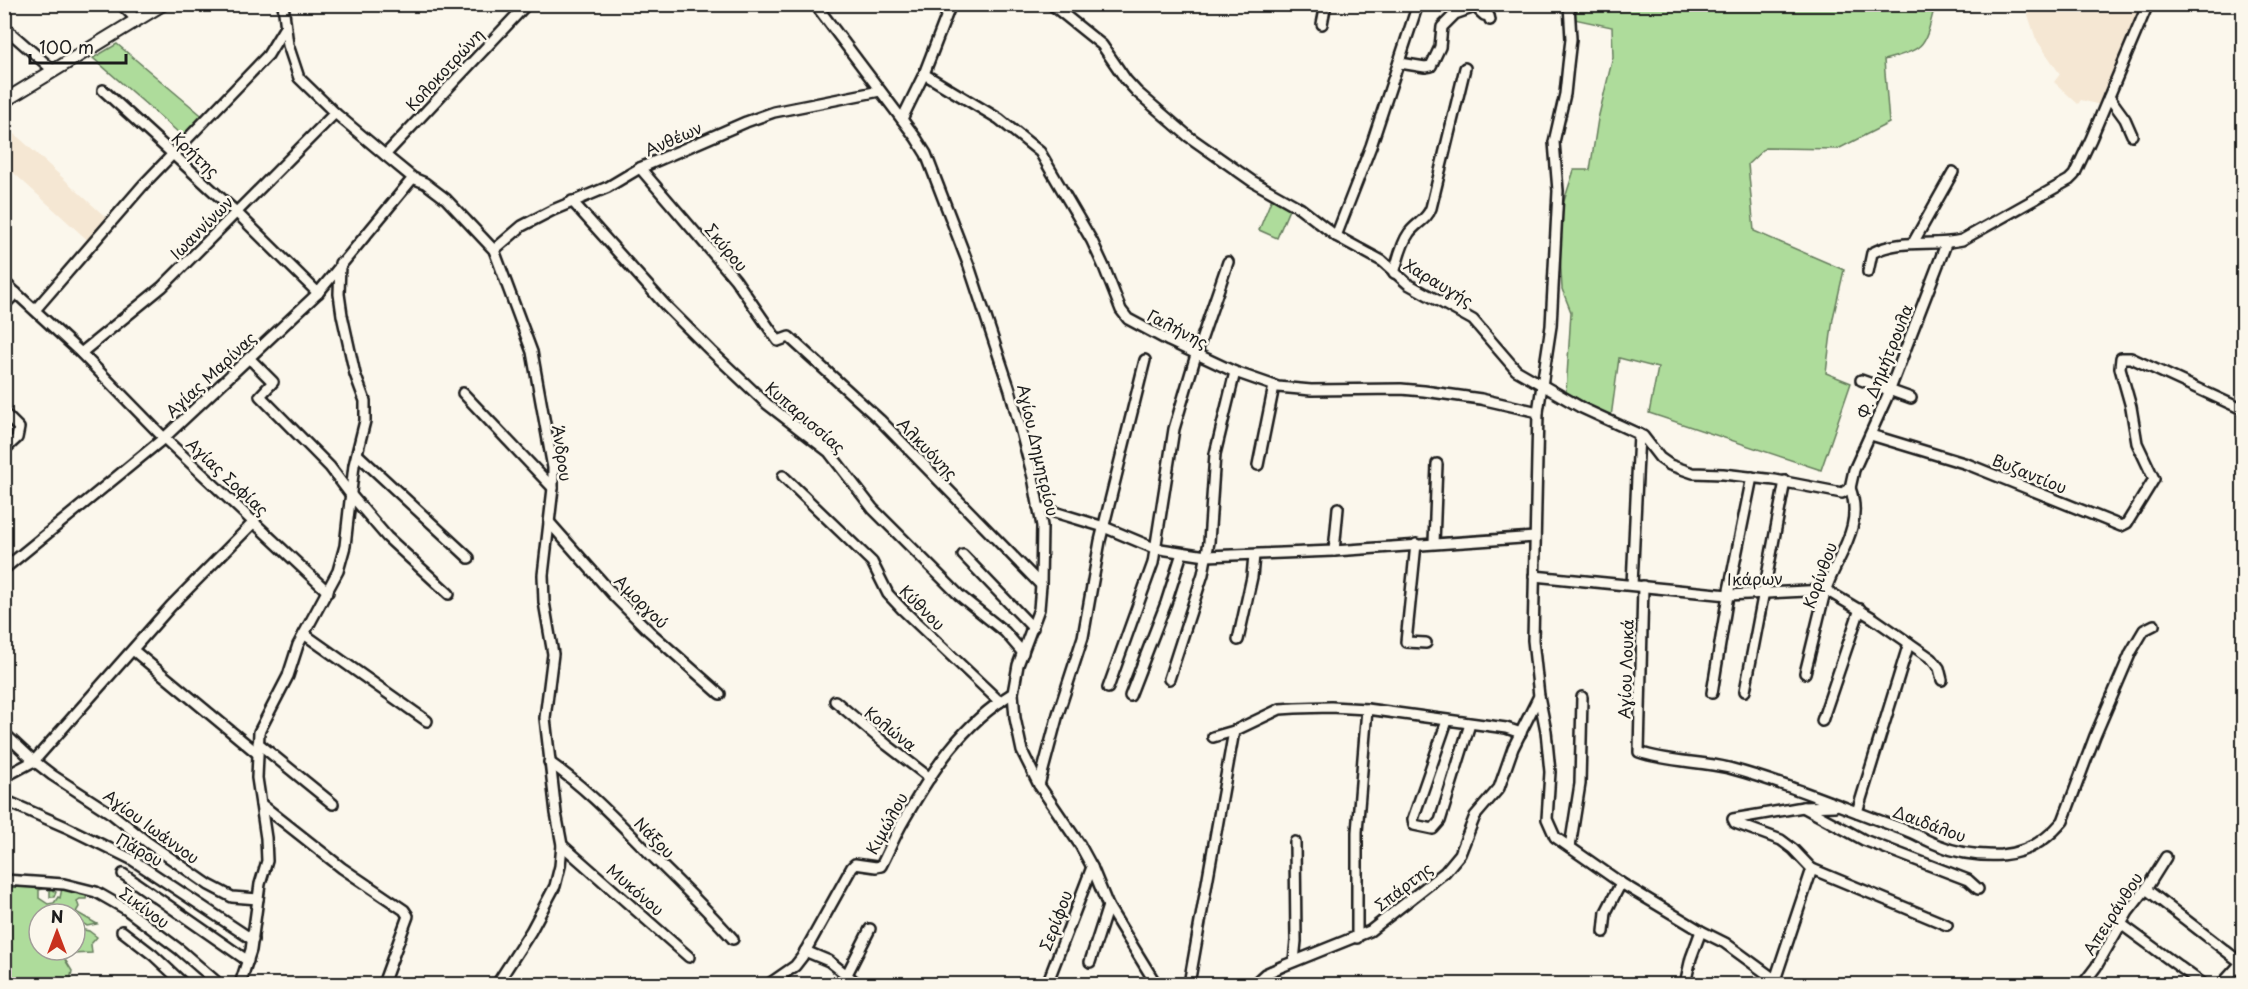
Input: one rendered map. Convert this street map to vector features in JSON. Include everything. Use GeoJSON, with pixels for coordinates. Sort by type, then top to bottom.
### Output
{"type":"FeatureCollection","features":[{"type":"Feature","properties":{"kind":"main road"},"geometry":{"type":"LineString","coordinates":[[4,101],[163,4]]}},
{"type":"Feature","properties":{"kind":"street"},"geometry":{"type":"LineString","coordinates":[[121,4],[137,20]]}},
{"type":"Feature","properties":{"kind":"street","name":"Άνδρου"},"geometry":{"type":"LineString","coordinates":[[283,4],[285,27],[299,78],[335,113],[385,155],[413,178],[425,183],[446,199],[494,250],[532,352],[553,468],[553,488],[543,575],[544,602],[553,654],[545,718],[549,762],[562,845],[555,886],[531,931],[497,984]]}},
{"type":"Feature","properties":{"kind":"street","name":"Κολοκοτρώνη"},"geometry":{"type":"LineString","coordinates":[[385,155],[527,4]]}},
{"type":"Feature","properties":{"kind":"street","name":"Αγίου Δημητρίου"},"geometry":{"type":"LineString","coordinates":[[815,4],[926,154],[969,266],[1010,390],[1033,477],[1042,526],[1039,609],[1023,653],[1013,693],[1015,718],[1022,751],[1039,785],[1066,823],[1092,867],[1108,906],[1156,984]]}},
{"type":"Feature","properties":{"kind":"street"},"geometry":{"type":"LineString","coordinates":[[902,119],[924,74],[951,4]]}},
{"type":"Feature","properties":{"kind":"street","name":"Χαραυγής"},"geometry":{"type":"LineString","coordinates":[[1051,4],[1102,45],[1137,92],[1188,136],[1252,181],[1300,208],[1336,236],[1382,261],[1394,273],[1432,299],[1458,310],[1473,320],[1516,370],[1582,408],[1643,436],[1660,458],[1680,470],[1752,477],[1842,493],[1850,488]]}},
{"type":"Feature","properties":{"kind":"street"},"geometry":{"type":"LineString","coordinates":[[1322,24],[1326,4]]}},
{"type":"Feature","properties":{"kind":"street"},"geometry":{"type":"LineString","coordinates":[[1336,236],[1400,63],[1418,4]]}},
{"type":"Feature","properties":{"kind":"street"},"geometry":{"type":"LineString","coordinates":[[1569,4],[1571,39],[1565,94],[1554,142],[1558,191],[1551,326],[1538,412],[1534,664],[1546,731],[1550,772],[1547,819],[1555,837],[1570,848],[1621,883],[1733,948],[1778,982],[1812,869]]}},
{"type":"Feature","properties":{"kind":"street"},"geometry":{"type":"LineString","coordinates":[[1868,272],[1872,253],[1913,243],[1946,244],[1962,240],[2069,180],[2074,175],[2148,4]]}},
{"type":"Feature","properties":{"kind":"street"},"geometry":{"type":"LineString","coordinates":[[1400,63],[1431,66],[1440,47],[1442,27],[1455,14],[1475,7],[1490,20]]}},
{"type":"Feature","properties":{"kind":"street"},"geometry":{"type":"LineString","coordinates":[[4,27],[54,71]]}},
{"type":"Feature","properties":{"kind":"street"},"geometry":{"type":"LineString","coordinates":[[34,310],[174,153],[268,55],[285,27]]}},
{"type":"Feature","properties":{"kind":"street"},"geometry":{"type":"LineString","coordinates":[[1394,273],[1406,238],[1426,218],[1431,208],[1464,68]]}},
{"type":"Feature","properties":{"kind":"street","name":"Γαλήνης"},"geometry":{"type":"LineString","coordinates":[[924,74],[999,119],[1040,152],[1092,241],[1120,310],[1128,319],[1196,355],[1274,386],[1298,390],[1401,389],[1424,391],[1481,399],[1538,412]]}},
{"type":"Feature","properties":{"kind":"street","name":"Κρήτης"},"geometry":{"type":"LineString","coordinates":[[103,90],[174,153],[318,293]]}},
{"type":"Feature","properties":{"kind":"street","name":"Ανθέων"},"geometry":{"type":"LineString","coordinates":[[494,250],[522,226],[572,201],[608,188],[640,168],[764,115],[880,91]]}},
{"type":"Feature","properties":{"kind":"street"},"geometry":{"type":"LineString","coordinates":[[2109,97],[2125,119],[2132,135]]}},
{"type":"Feature","properties":{"kind":"street","name":"Ιωαννίνων"},"geometry":{"type":"LineString","coordinates":[[81,353],[162,287],[335,113]]}},
{"type":"Feature","properties":{"kind":"street","name":"Σκύρου"},"geometry":{"type":"LineString","coordinates":[[640,168],[735,279],[778,341],[789,337]]}},
{"type":"Feature","properties":{"kind":"street"},"geometry":{"type":"LineString","coordinates":[[1913,243],[1953,172]]}},
{"type":"Feature","properties":{"kind":"street","name":"Αγίας Μαρίνας"},"geometry":{"type":"LineString","coordinates":[[4,569],[164,438],[318,293],[413,178]]}},
{"type":"Feature","properties":{"kind":"street","name":"Κυπαρισσίας"},"geometry":{"type":"LineString","coordinates":[[572,201],[666,306],[766,404],[829,452],[873,509],[958,595],[1005,632],[1023,653]]}},
{"type":"Feature","properties":{"kind":"street","name":"Φ. Δημήτρουλα"},"geometry":{"type":"LineString","coordinates":[[1850,488],[1854,470],[1890,389],[1946,244]]}},
{"type":"Feature","properties":{"kind":"street"},"geometry":{"type":"LineString","coordinates":[[1108,688],[1153,562],[1174,429],[1196,355],[1228,262]]}},
{"type":"Feature","properties":{"kind":"street"},"geometry":{"type":"LineString","coordinates":[[243,983],[253,940],[260,882],[268,860],[257,778],[259,732],[288,676],[304,634],[338,571],[345,546],[357,454],[365,421],[365,401],[342,315],[339,294],[340,264]]}},
{"type":"Feature","properties":{"kind":"street","name":"Αγίας Σοφίας"},"geometry":{"type":"LineString","coordinates":[[4,282],[81,353],[164,438],[328,592]]}},
{"type":"Feature","properties":{"kind":"street"},"geometry":{"type":"LineString","coordinates":[[4,305],[16,293]]}},
{"type":"Feature","properties":{"kind":"street","name":"Αλκυόνης"},"geometry":{"type":"LineString","coordinates":[[789,337],[880,420],[1041,585]]}},
{"type":"Feature","properties":{"kind":"street"},"geometry":{"type":"LineString","coordinates":[[249,358],[273,382],[260,396],[330,467],[387,537],[449,594]]}},
{"type":"Feature","properties":{"kind":"street","name":"Βυζαντίου"},"geometry":{"type":"LineString","coordinates":[[1871,435],[1967,464],[2121,526],[2127,523],[2154,479],[2137,443],[2132,407],[2120,368],[2121,358],[2132,358],[2244,410]]}},
{"type":"Feature","properties":{"kind":"street"},"geometry":{"type":"LineString","coordinates":[[1039,785],[1083,637],[1104,527],[1145,360]]}},
{"type":"Feature","properties":{"kind":"street"},"geometry":{"type":"LineString","coordinates":[[1169,679],[1199,586],[1206,556],[1215,454],[1235,372]]}},
{"type":"Feature","properties":{"kind":"street"},"geometry":{"type":"LineString","coordinates":[[1861,380],[1911,398]]}},
{"type":"Feature","properties":{"kind":"street"},"geometry":{"type":"LineString","coordinates":[[1258,465],[1274,386]]}},
{"type":"Feature","properties":{"kind":"street"},"geometry":{"type":"LineString","coordinates":[[463,393],[553,488]]}},
{"type":"Feature","properties":{"kind":"street"},"geometry":{"type":"LineString","coordinates":[[4,413],[16,424],[19,433],[17,438],[4,450]]}},
{"type":"Feature","properties":{"kind":"street"},"geometry":{"type":"LineString","coordinates":[[1632,585],[1638,434]]}},
{"type":"Feature","properties":{"kind":"street"},"geometry":{"type":"LineString","coordinates":[[357,454],[470,558]]}},
{"type":"Feature","properties":{"kind":"street"},"geometry":{"type":"LineString","coordinates":[[1434,543],[1437,464]]}},
{"type":"Feature","properties":{"kind":"street","name":"Κύθνου"},"geometry":{"type":"LineString","coordinates":[[783,476],[872,562],[888,594],[902,609],[1000,702]]}},
{"type":"Feature","properties":{"kind":"street"},"geometry":{"type":"LineString","coordinates":[[1712,693],[1728,595],[1752,477]]}},
{"type":"Feature","properties":{"kind":"street"},"geometry":{"type":"LineString","coordinates":[[1745,691],[1785,482]]}},
{"type":"Feature","properties":{"kind":"street","name":"Κορίνθου"},"geometry":{"type":"LineString","coordinates":[[1805,673],[1826,590],[1855,517],[1855,501],[1850,488]]}},
{"type":"Feature","properties":{"kind":"street"},"geometry":{"type":"LineString","coordinates":[[1038,507],[1104,527],[1154,548],[1206,556],[1334,551],[1535,537]]}},
{"type":"Feature","properties":{"kind":"street"},"geometry":{"type":"LineString","coordinates":[[1334,551],[1338,508]]}},
{"type":"Feature","properties":{"kind":"street"},"geometry":{"type":"LineString","coordinates":[[4,777],[34,761],[171,606],[255,521]]}},
{"type":"Feature","properties":{"kind":"street","name":"Αμοργού"},"geometry":{"type":"LineString","coordinates":[[549,522],[616,598],[649,631],[720,694]]}},
{"type":"Feature","properties":{"kind":"street"},"geometry":{"type":"LineString","coordinates":[[1416,544],[1406,642],[1426,643]]}},
{"type":"Feature","properties":{"kind":"street"},"geometry":{"type":"LineString","coordinates":[[1130,696],[1166,603],[1182,553]]}},
{"type":"Feature","properties":{"kind":"street"},"geometry":{"type":"LineString","coordinates":[[963,555],[1033,628]]}},
{"type":"Feature","properties":{"kind":"street"},"geometry":{"type":"LineString","coordinates":[[1238,640],[1252,577],[1254,555]]}},
{"type":"Feature","properties":{"kind":"street","name":"Ικάρων"},"geometry":{"type":"LineString","coordinates":[[1534,576],[1728,595],[1826,590]]}},
{"type":"Feature","properties":{"kind":"street","name":"Αγίου Λουκά"},"geometry":{"type":"LineString","coordinates":[[1639,752],[1642,586]]}},
{"type":"Feature","properties":{"kind":"street"},"geometry":{"type":"LineString","coordinates":[[1826,590],[1860,609],[1932,659],[1939,668],[1942,680]]}},
{"type":"Feature","properties":{"kind":"street"},"geometry":{"type":"LineString","coordinates":[[1822,721],[1860,609]]}},
{"type":"Feature","properties":{"kind":"street","name":"Δαιδάλου"},"geometry":{"type":"LineString","coordinates":[[1639,752],[1729,768],[1815,794],[1837,806],[1909,831],[1937,845],[1964,852],[2001,855],[2016,853],[2045,839],[2063,821],[2095,736],[2135,644],[2144,630],[2154,625]]}},
{"type":"Feature","properties":{"kind":"street"},"geometry":{"type":"LineString","coordinates":[[304,634],[427,721]]}},
{"type":"Feature","properties":{"kind":"street"},"geometry":{"type":"LineString","coordinates":[[1857,812],[1909,643]]}},
{"type":"Feature","properties":{"kind":"street"},"geometry":{"type":"LineString","coordinates":[[133,650],[257,748],[333,804]]}},
{"type":"Feature","properties":{"kind":"street","name":"Κιμώλου"},"geometry":{"type":"LineString","coordinates":[[769,984],[795,966],[852,867],[855,864],[881,866],[902,823],[949,748],[978,719],[1013,693]]}},
{"type":"Feature","properties":{"kind":"street","name":"Σπάρτης"},"geometry":{"type":"LineString","coordinates":[[1254,984],[1265,974],[1370,931],[1437,879],[1452,864],[1466,843],[1475,816],[1500,788],[1513,748],[1539,696]]}},
{"type":"Feature","properties":{"kind":"street"},"geometry":{"type":"LineString","coordinates":[[1570,848],[1580,783],[1582,697]]}},
{"type":"Feature","properties":{"kind":"street","name":"Κολώνα"},"geometry":{"type":"LineString","coordinates":[[835,701],[930,778]]}},
{"type":"Feature","properties":{"kind":"street"},"geometry":{"type":"LineString","coordinates":[[1213,737],[1234,731],[1280,708],[1331,707],[1367,709],[1506,728],[1521,733]]}},
{"type":"Feature","properties":{"kind":"street"},"geometry":{"type":"LineString","coordinates":[[1357,938],[1357,832],[1367,709]]}},
{"type":"Feature","properties":{"kind":"street"},"geometry":{"type":"LineString","coordinates":[[1447,721],[1413,819],[1414,825],[1418,827],[1433,829],[1440,821],[1470,724]]}},
{"type":"Feature","properties":{"kind":"street"},"geometry":{"type":"LineString","coordinates":[[1189,984],[1234,731]]}},
{"type":"Feature","properties":{"kind":"street","name":"Αγίου Ιωάννου"},"geometry":{"type":"LineString","coordinates":[[4,733],[34,761],[209,885],[232,897],[258,899]]}},
{"type":"Feature","properties":{"kind":"street","name":"Νάξου"},"geometry":{"type":"LineString","coordinates":[[549,762],[603,805],[699,901],[733,939]]}},
{"type":"Feature","properties":{"kind":"street","name":"Πάρου"},"geometry":{"type":"LineString","coordinates":[[4,800],[73,830],[131,859],[253,940]]}},
{"type":"Feature","properties":{"kind":"street"},"geometry":{"type":"LineString","coordinates":[[261,804],[342,868],[404,910],[408,916],[383,984]]}},
{"type":"Feature","properties":{"kind":"street"},"geometry":{"type":"LineString","coordinates":[[1837,806],[1803,807],[1733,819],[1735,823],[1743,827],[1781,840],[1812,869],[1947,925]]}},
{"type":"Feature","properties":{"kind":"street"},"geometry":{"type":"LineString","coordinates":[[1803,807],[1864,840],[1968,880],[1978,889]]}},
{"type":"Feature","properties":{"kind":"street"},"geometry":{"type":"LineString","coordinates":[[1294,961],[1296,941],[1295,842]]}},
{"type":"Feature","properties":{"kind":"street","name":"Μυκόνου"},"geometry":{"type":"LineString","coordinates":[[562,845],[689,957]]}},
{"type":"Feature","properties":{"kind":"street","name":"Απειράνθου"},"geometry":{"type":"LineString","coordinates":[[2083,984],[2166,857]]}},
{"type":"Feature","properties":{"kind":"street","name":"Σερίφου"},"geometry":{"type":"LineString","coordinates":[[1047,984],[1092,867]]}},
{"type":"Feature","properties":{"kind":"street"},"geometry":{"type":"LineString","coordinates":[[123,874],[248,961]]}},
{"type":"Feature","properties":{"kind":"street","name":"Σικίνου"},"geometry":{"type":"LineString","coordinates":[[4,880],[64,884],[95,892],[124,908],[180,950],[219,984]]}},
{"type":"Feature","properties":{"kind":"street"},"geometry":{"type":"LineString","coordinates":[[1604,932],[1606,912],[1621,883]]}},
{"type":"Feature","properties":{"kind":"street"},"geometry":{"type":"LineString","coordinates":[[2146,889],[2242,964],[2222,984]]}},
{"type":"Feature","properties":{"kind":"street"},"geometry":{"type":"LineString","coordinates":[[1090,962],[1108,906]]}},
{"type":"Feature","properties":{"kind":"street"},"geometry":{"type":"LineString","coordinates":[[2121,924],[2203,984]]}},
{"type":"Feature","properties":{"kind":"street"},"geometry":{"type":"LineString","coordinates":[[842,984],[849,975],[870,929]]}},
{"type":"Feature","properties":{"kind":"street"},"geometry":{"type":"LineString","coordinates":[[122,931],[153,955],[184,984]]}},
{"type":"Feature","properties":{"kind":"street"},"geometry":{"type":"LineString","coordinates":[[1685,984],[1701,931]]}},
{"type":"Feature","properties":{"kind":"street"},"geometry":{"type":"LineString","coordinates":[[805,951],[829,961],[858,984]]}},
{"type":"Feature","properties":{"kind":"shaded area"},"geometry":{"type":"Polygon","coordinates":[[[2028,4],[2145,5],[2104,106],[2081,100],[2078,104],[2054,82],[2060,74],[2036,39],[2028,15],[2028,4]]]}},
{"type":"Feature","properties":{"kind":"shaded area"},"geometry":{"type":"Polygon","coordinates":[[[4,124],[112,223],[93,245],[5,165],[4,124]]]}},
{"type":"Feature","properties":{"kind":"green space"},"geometry":{"type":"Polygon","coordinates":[[[1573,5],[1935,5],[1922,44],[1909,52],[1884,60],[1889,123],[1838,149],[1765,148],[1748,164],[1754,231],[1844,270],[1833,318],[1826,373],[1851,383],[1821,470],[1649,413],[1658,368],[1619,358],[1611,417],[1566,392],[1571,312],[1562,289],[1560,253],[1563,204],[1574,170],[1590,170],[1598,119],[1613,57],[1612,27],[1574,19],[1573,5]]]}},
{"type":"Feature","properties":{"kind":"green space"},"geometry":{"type":"Polygon","coordinates":[[[117,44],[206,119],[186,139],[93,58],[117,44]]]}},
{"type":"Feature","properties":{"kind":"green space"},"geometry":{"type":"Polygon","coordinates":[[[1272,198],[1290,207],[1277,238],[1259,230],[1272,198]]]}},
{"type":"Feature","properties":{"kind":"green space"},"geometry":{"type":"Polygon","coordinates":[[[7,873],[12,877],[37,880],[52,887],[52,890],[56,892],[54,897],[50,897],[50,891],[46,888],[39,890],[39,898],[45,902],[27,902],[27,962],[66,962],[72,971],[73,980],[71,984],[5,984],[4,877],[7,873]]]}},
{"type":"Feature","properties":{"kind":"green space"},"geometry":{"type":"Polygon","coordinates":[[[62,888],[81,889],[82,893],[87,895],[86,899],[55,902],[58,897],[60,898],[62,888]]]}},
{"type":"Feature","properties":{"kind":"green space"},"geometry":{"type":"Polygon","coordinates":[[[87,918],[97,924],[87,926],[87,918]]]}},
{"type":"Feature","properties":{"kind":"green space"},"geometry":{"type":"Polygon","coordinates":[[[87,931],[97,937],[91,944],[92,953],[87,953],[87,931]]]}}]}
